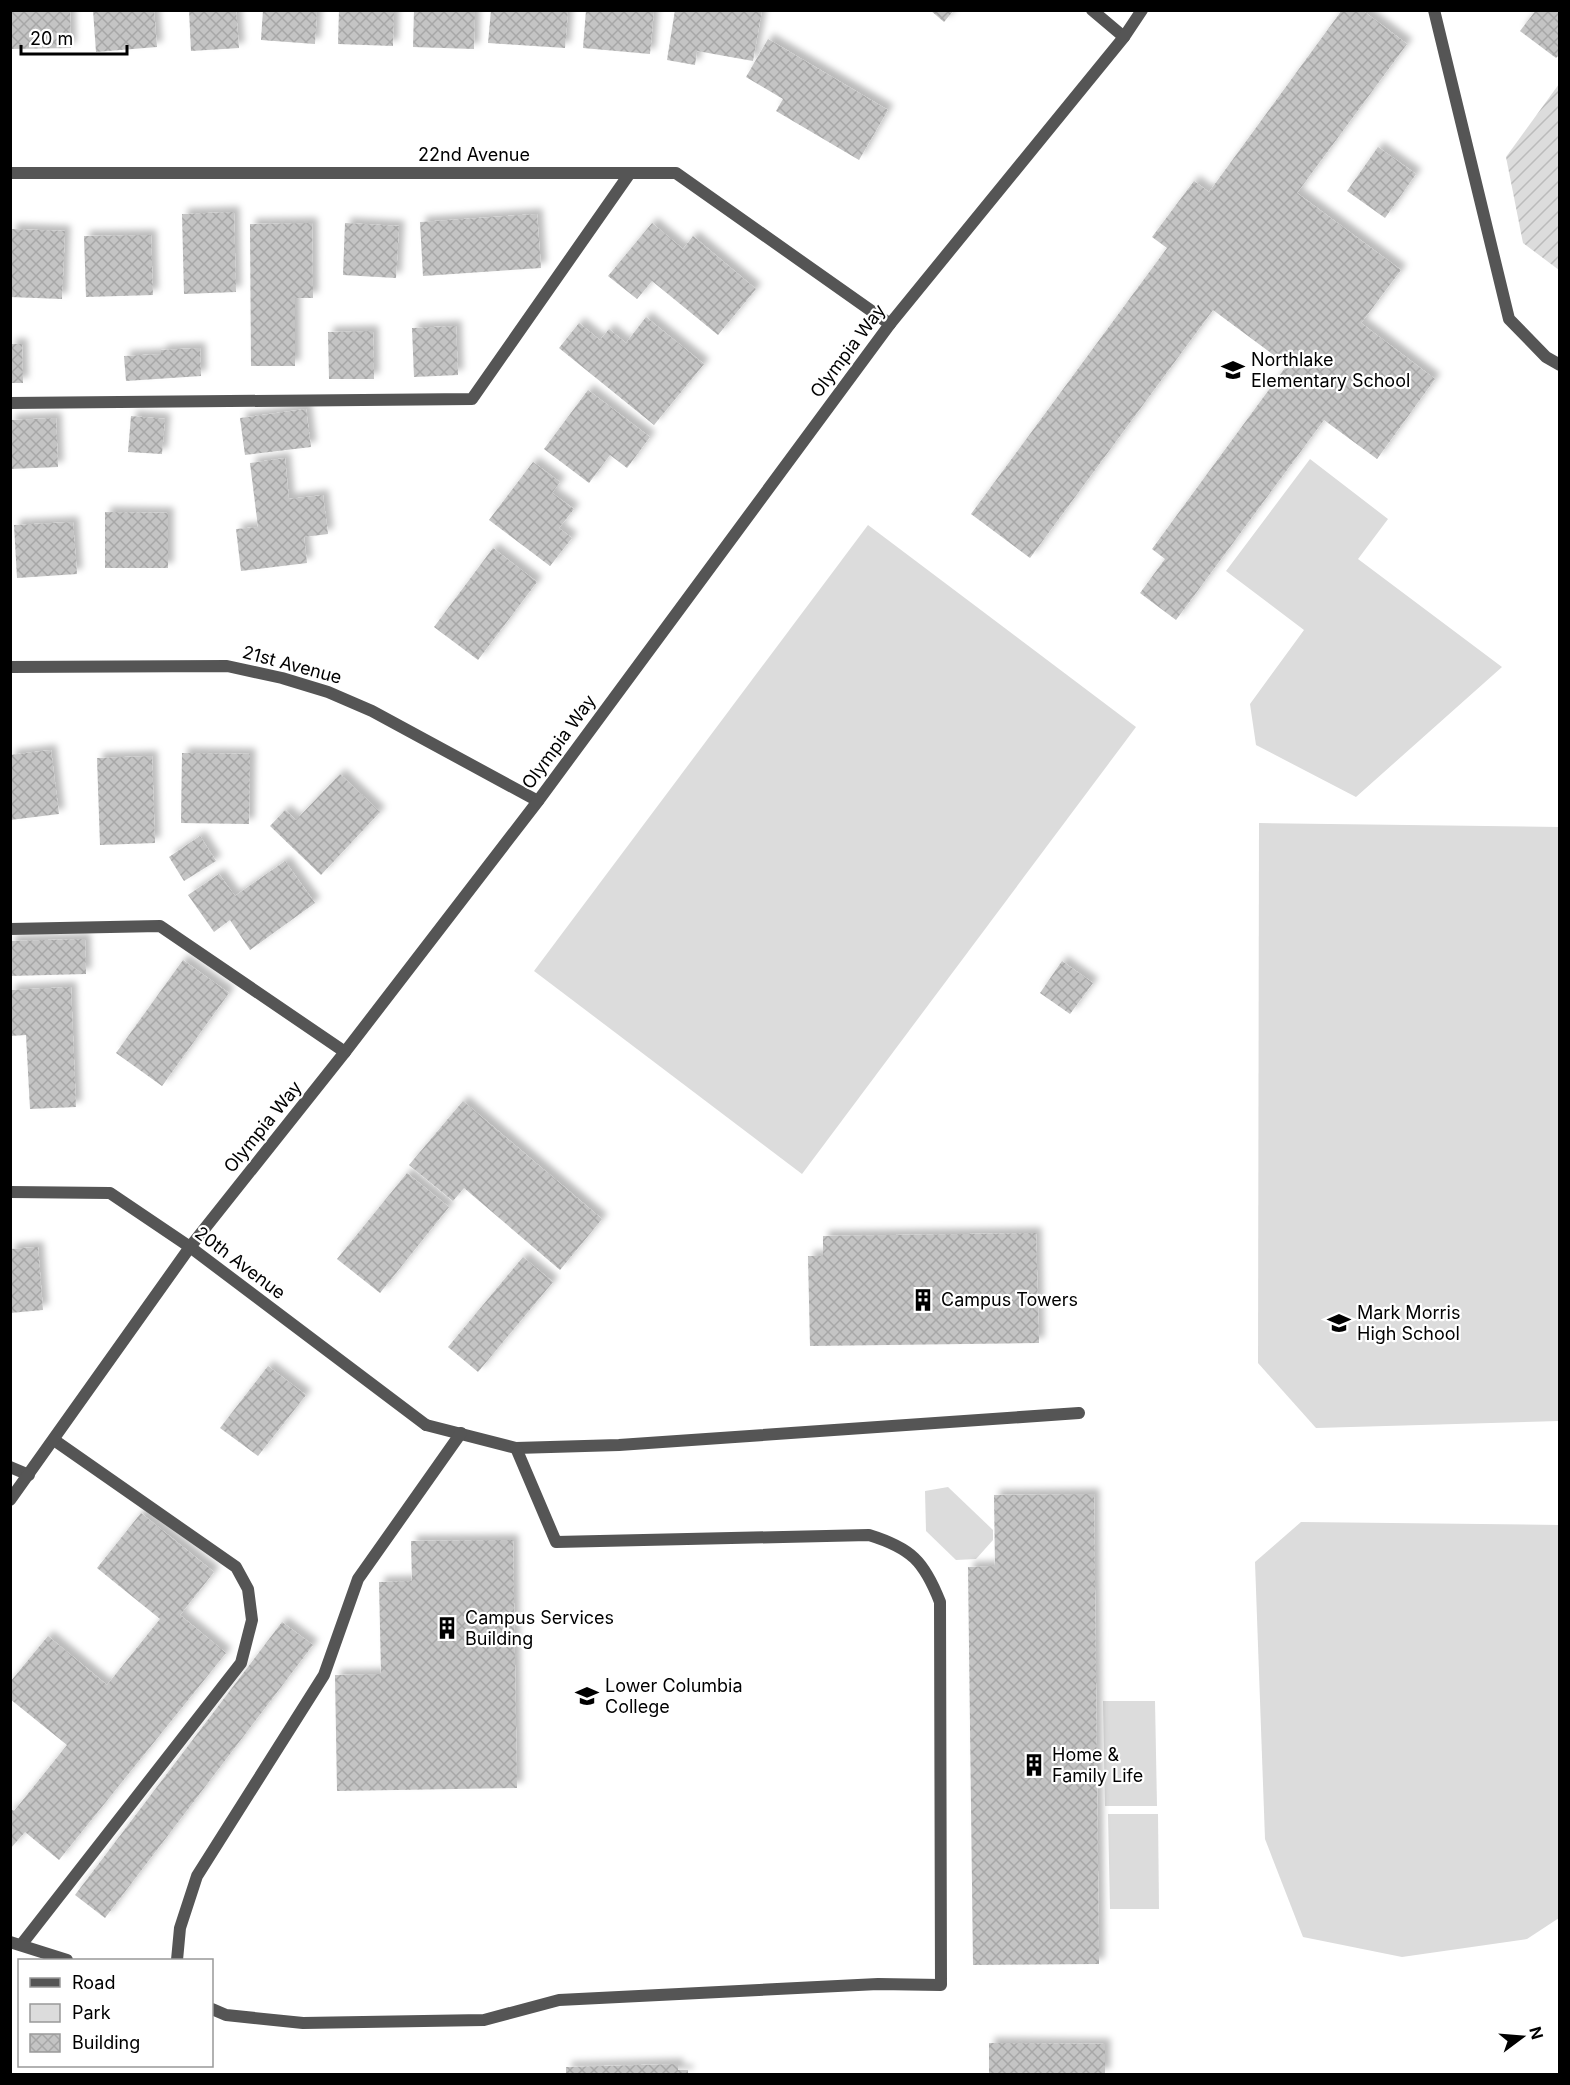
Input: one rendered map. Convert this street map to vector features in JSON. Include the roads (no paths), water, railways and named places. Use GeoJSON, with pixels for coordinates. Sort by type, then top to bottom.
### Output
{"type":"FeatureCollection","features":[{"type":"Feature","properties":{"kind":"street"},"geometry":{"type":"LineString","coordinates":[[1092,10],[1124,37]]}},
{"type":"Feature","properties":{"kind":"street","name":"Olympia Way"},"geometry":{"type":"LineString","coordinates":[[10,1500],[190,1247],[345,1052],[538,801],[890,324],[1124,37],[1142,10]]}},
{"type":"Feature","properties":{"kind":"street"},"geometry":{"type":"LineString","coordinates":[[1434,10],[1509,319],[1546,357],[1560,365]]}},
{"type":"Feature","properties":{"kind":"street","name":"22nd Avenue"},"geometry":{"type":"LineString","coordinates":[[10,173],[675,173],[890,324]]}},
{"type":"Feature","properties":{"kind":"street"},"geometry":{"type":"LineString","coordinates":[[10,403],[472,399],[630,173]]}},
{"type":"Feature","properties":{"kind":"street","name":"21st Avenue"},"geometry":{"type":"LineString","coordinates":[[10,668],[227,666],[282,678],[328,692],[372,711],[538,801]]}},
{"type":"Feature","properties":{"kind":"street"},"geometry":{"type":"LineString","coordinates":[[10,929],[160,926],[345,1052]]}},
{"type":"Feature","properties":{"kind":"street","name":"20th Avenue"},"geometry":{"type":"LineString","coordinates":[[10,1192],[110,1193],[190,1247],[426,1425],[461,1433]]}},
{"type":"Feature","properties":{"kind":"street"},"geometry":{"type":"LineString","coordinates":[[177,1959],[180,1928],[197,1876],[324,1675],[358,1579],[461,1433],[516,1448],[619,1445],[1079,1413]]}},
{"type":"Feature","properties":{"kind":"street"},"geometry":{"type":"LineString","coordinates":[[54,1440],[236,1567],[248,1589],[252,1620],[241,1663],[16,1943],[64,1959]]}},
{"type":"Feature","properties":{"kind":"street"},"geometry":{"type":"LineString","coordinates":[[213,2010],[226,2015],[303,2023],[484,2020],[559,2000],[878,1984],[941,1985],[940,1602],[930,1578],[915,1557],[894,1542],[869,1535],[556,1542],[516,1448]]}},
{"type":"Feature","properties":{"kind":"street"},"geometry":{"type":"LineString","coordinates":[[10,1467],[29,1475]]}},
{"type":"Feature","properties":{"kind":"place","name":"Northlake Elementary School"},"geometry":{"type":"Point","coordinates":[1233,370]}},
{"type":"Feature","properties":{"kind":"place","name":"Campus Towers"},"geometry":{"type":"Point","coordinates":[923,1300]}},
{"type":"Feature","properties":{"kind":"place","name":"Mark Morris High School"},"geometry":{"type":"Point","coordinates":[1339,1323]}},
{"type":"Feature","properties":{"kind":"place","name":"Campus Services Building"},"geometry":{"type":"Point","coordinates":[447,1628]}},
{"type":"Feature","properties":{"kind":"place","name":"Lower Columbia College"},"geometry":{"type":"Point","coordinates":[587,1696]}},
{"type":"Feature","properties":{"kind":"place","name":"Home & Family Life"},"geometry":{"type":"Point","coordinates":[1034,1765]}}]}
